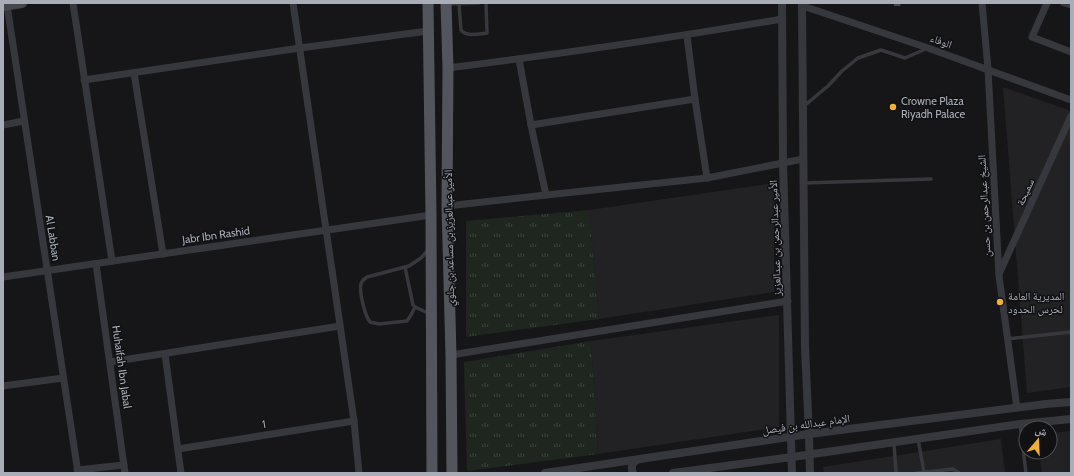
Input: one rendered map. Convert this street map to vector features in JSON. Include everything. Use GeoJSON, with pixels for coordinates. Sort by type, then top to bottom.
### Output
{"type":"FeatureCollection","features":[{"type":"Feature","properties":{"kind":"main road"},"geometry":{"type":"LineString","coordinates":[[5,6],[22,3]]}},
{"type":"Feature","properties":{"kind":"main road","name":"الأمير عبدالعزيز بن مساعد بن جلوي"},"geometry":{"type":"LineString","coordinates":[[428,3],[432,473]]}},
{"type":"Feature","properties":{"kind":"main road","name":"الأمير عبدالعزيز بن مساعد بن جلوي"},"geometry":{"type":"LineString","coordinates":[[446,4],[448,68],[447,206],[452,473]]}},
{"type":"Feature","properties":{"kind":"street"},"geometry":{"type":"LineString","coordinates":[[73,3],[112,261]]}},
{"type":"Feature","properties":{"kind":"street"},"geometry":{"type":"LineString","coordinates":[[293,3],[354,421],[360,473]]}},
{"type":"Feature","properties":{"kind":"street","name":"الأمير عبدالرحمن بن عبدالعزيز"},"geometry":{"type":"LineString","coordinates":[[782,3],[784,163],[792,473]]}},
{"type":"Feature","properties":{"kind":"street","name":"الشيخ عبدالرحمن بن حسن"},"geometry":{"type":"LineString","coordinates":[[982,3],[988,70],[998,276],[1017,408]]}},
{"type":"Feature","properties":{"kind":"street"},"geometry":{"type":"LineString","coordinates":[[1047,3],[1032,37],[1071,52]]}},
{"type":"Feature","properties":{"kind":"street"},"geometry":{"type":"LineString","coordinates":[[1064,3],[1071,5]]}},
{"type":"Feature","properties":{"kind":"street"},"geometry":{"type":"LineString","coordinates":[[802,4],[805,347],[810,473]]}},
{"type":"Feature","properties":{"kind":"street","name":"الوفاء"},"geometry":{"type":"LineString","coordinates":[[802,4],[1071,100]]}},
{"type":"Feature","properties":{"kind":"street","name":"Al Labban"},"geometry":{"type":"LineString","coordinates":[[5,6],[78,472]]}},
{"type":"Feature","properties":{"kind":"street"},"geometry":{"type":"LineString","coordinates":[[448,68],[687,36],[782,19]]}},
{"type":"Feature","properties":{"kind":"street"},"geometry":{"type":"LineString","coordinates":[[84,80],[300,48],[428,31]]}},
{"type":"Feature","properties":{"kind":"street"},"geometry":{"type":"LineString","coordinates":[[687,36],[707,178]]}},
{"type":"Feature","properties":{"kind":"street"},"geometry":{"type":"LineString","coordinates":[[520,59],[531,124],[546,195]]}},
{"type":"Feature","properties":{"kind":"street"},"geometry":{"type":"LineString","coordinates":[[134,73],[163,254]]}},
{"type":"Feature","properties":{"kind":"street"},"geometry":{"type":"LineString","coordinates":[[531,124],[695,99]]}},
{"type":"Feature","properties":{"kind":"street","name":"سميحة"},"geometry":{"type":"LineString","coordinates":[[998,276],[1071,116]]}},
{"type":"Feature","properties":{"kind":"street"},"geometry":{"type":"LineString","coordinates":[[3,125],[24,121]]}},
{"type":"Feature","properties":{"kind":"street"},"geometry":{"type":"LineString","coordinates":[[447,206],[707,178],[803,159]]}},
{"type":"Feature","properties":{"kind":"street","name":"Jabr Ibn Rashid"},"geometry":{"type":"LineString","coordinates":[[3,277],[431,215]]}},
{"type":"Feature","properties":{"kind":"street","name":"Huhaifah Ibn Jabal"},"geometry":{"type":"LineString","coordinates":[[96,264],[125,473]]}},
{"type":"Feature","properties":{"kind":"street"},"geometry":{"type":"LineString","coordinates":[[451,356],[788,301]]}},
{"type":"Feature","properties":{"kind":"street"},"geometry":{"type":"LineString","coordinates":[[110,362],[340,326]]}},
{"type":"Feature","properties":{"kind":"street"},"geometry":{"type":"LineString","coordinates":[[165,354],[181,473]]}},
{"type":"Feature","properties":{"kind":"street"},"geometry":{"type":"LineString","coordinates":[[3,386],[63,378]]}},
{"type":"Feature","properties":{"kind":"street","name":"الإمام عبدالله بن فيصل"},"geometry":{"type":"LineString","coordinates":[[545,473],[809,434],[1071,402]]}},
{"type":"Feature","properties":{"kind":"street"},"geometry":{"type":"LineString","coordinates":[[1054,420],[1071,418]]}},
{"type":"Feature","properties":{"kind":"street","name":"1"},"geometry":{"type":"LineString","coordinates":[[178,449],[354,421]]}},
{"type":"Feature","properties":{"kind":"street"},"geometry":{"type":"LineString","coordinates":[[673,473],[692,472],[1018,424]]}},
{"type":"Feature","properties":{"kind":"street"},"geometry":{"type":"LineString","coordinates":[[633,473],[633,464],[641,459]]}},
{"type":"Feature","properties":{"kind":"street"},"geometry":{"type":"LineString","coordinates":[[78,472],[124,465]]}},
{"type":"Feature","properties":{"kind":"street"},"geometry":{"type":"LineString","coordinates":[[597,465],[605,466],[609,471]]}},
{"type":"Feature","properties":{"kind":"lane"},"geometry":{"type":"LineString","coordinates":[[446,4],[479,3]]}},
{"type":"Feature","properties":{"kind":"lane"},"geometry":{"type":"LineString","coordinates":[[459,4],[461,30],[463,33],[487,34],[486,3]]}},
{"type":"Feature","properties":{"kind":"lane"},"geometry":{"type":"LineString","coordinates":[[804,107],[858,58],[881,50],[905,58],[928,48]]}},
{"type":"Feature","properties":{"kind":"lane"},"geometry":{"type":"LineString","coordinates":[[803,183],[931,180]]}},
{"type":"Feature","properties":{"kind":"lane"},"geometry":{"type":"LineString","coordinates":[[415,307],[407,321],[374,324],[370,322],[366,313],[360,289],[361,283],[367,277],[415,263],[431,246]]}},
{"type":"Feature","properties":{"kind":"lane"},"geometry":{"type":"LineString","coordinates":[[405,267],[412,304],[415,307],[431,314]]}},
{"type":"Feature","properties":{"kind":"lane"},"geometry":{"type":"LineString","coordinates":[[1007,339],[1071,332]]}},
{"type":"Feature","properties":{"kind":"lane"},"geometry":{"type":"LineString","coordinates":[[918,439],[924,472]]}},
{"type":"Feature","properties":{"kind":"lane"},"geometry":{"type":"LineString","coordinates":[[894,442],[896,473]]}},
{"type":"Feature","properties":{"kind":"lane"},"geometry":{"type":"LineString","coordinates":[[1024,460],[1026,473]]}},
{"type":"Feature","properties":{"kind":"lane"},"geometry":{"type":"LineString","coordinates":[[916,473],[953,469],[959,473]]}},
{"type":"Feature","properties":{"kind":"shaded area"},"geometry":{"type":"Polygon","coordinates":[[[1003,87],[1071,111],[1071,387],[1027,393],[1003,87]]]}},
{"type":"Feature","properties":{"kind":"shaded area"},"geometry":{"type":"Polygon","coordinates":[[[774,183],[774,292],[599,319],[589,210],[774,183]]]}},
{"type":"Feature","properties":{"kind":"shaded area"},"geometry":{"type":"Polygon","coordinates":[[[779,315],[779,427],[598,454],[591,341],[779,315]]]}},
{"type":"Feature","properties":{"kind":"shaded area"},"geometry":{"type":"Polygon","coordinates":[[[1071,431],[1071,473],[1042,473],[1040,460],[1058,460],[1058,432],[1071,431]]]}},
{"type":"Feature","properties":{"kind":"shaded area"},"geometry":{"type":"Polygon","coordinates":[[[1001,439],[1005,473],[824,473],[823,467],[1001,439]]]}},
{"type":"Feature","properties":{"kind":"green space"},"geometry":{"type":"Polygon","coordinates":[[[589,210],[599,319],[466,337],[466,221],[589,210]]]}},
{"type":"Feature","properties":{"kind":"green space"},"geometry":{"type":"Polygon","coordinates":[[[591,341],[598,454],[467,471],[464,362],[591,341]]]}},
{"type":"Feature","properties":{"kind":"place","name":"Crowne Plaza Riyadh Palace"},"geometry":{"type":"Point","coordinates":[893,107]}},
{"type":"Feature","properties":{"kind":"place","name":"المديرية العامة لحرس الحدود"},"geometry":{"type":"Point","coordinates":[1000,302]}}]}
